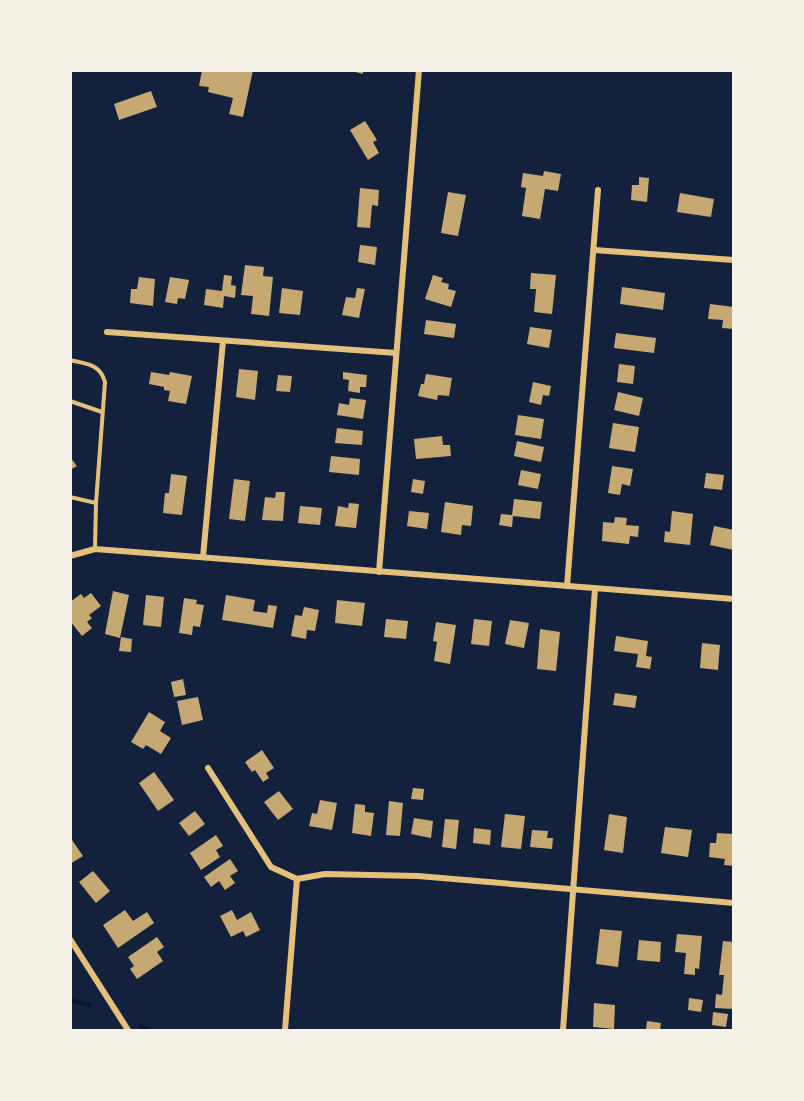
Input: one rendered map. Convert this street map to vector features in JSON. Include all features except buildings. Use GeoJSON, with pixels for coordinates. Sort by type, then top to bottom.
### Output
{"type":"FeatureCollection","features":[{"type":"Feature","properties":{"kind":"street"},"geometry":{"type":"LineString","coordinates":[[379,572],[419,70]]}},
{"type":"Feature","properties":{"kind":"street"},"geometry":{"type":"LineString","coordinates":[[567,586],[598,190]]}},
{"type":"Feature","properties":{"kind":"street"},"geometry":{"type":"LineString","coordinates":[[594,250],[734,260]]}},
{"type":"Feature","properties":{"kind":"street"},"geometry":{"type":"LineString","coordinates":[[106,332],[396,354]]}},
{"type":"Feature","properties":{"kind":"street"},"geometry":{"type":"LineString","coordinates":[[203,557],[223,341]]}},
{"type":"Feature","properties":{"kind":"street"},"geometry":{"type":"LineString","coordinates":[[70,556],[95,549],[734,599]]}},
{"type":"Feature","properties":{"kind":"street"},"geometry":{"type":"LineString","coordinates":[[563,1030],[595,589]]}},
{"type":"Feature","properties":{"kind":"street"},"geometry":{"type":"LineString","coordinates":[[208,768],[271,867],[297,879],[326,874],[418,876],[734,903]]}},
{"type":"Feature","properties":{"kind":"street"},"geometry":{"type":"LineString","coordinates":[[285,1030],[297,879]]}},
{"type":"Feature","properties":{"kind":"street"},"geometry":{"type":"LineString","coordinates":[[70,939],[128,1030]]}},
{"type":"Feature","properties":{"kind":"lane"},"geometry":{"type":"LineString","coordinates":[[70,360],[95,366],[103,372],[105,382],[95,549]]}},
{"type":"Feature","properties":{"kind":"lane"},"geometry":{"type":"LineString","coordinates":[[70,401],[102,412]]}},
{"type":"Feature","properties":{"kind":"lane"},"geometry":{"type":"LineString","coordinates":[[70,497],[96,503]]}},
{"type":"Feature","properties":{"kind":"waterway"},"geometry":{"type":"LineString","coordinates":[[70,1000],[90,1005]]}},
{"type":"Feature","properties":{"kind":"waterway"},"geometry":{"type":"LineString","coordinates":[[140,1026],[150,1030]]}}]}
